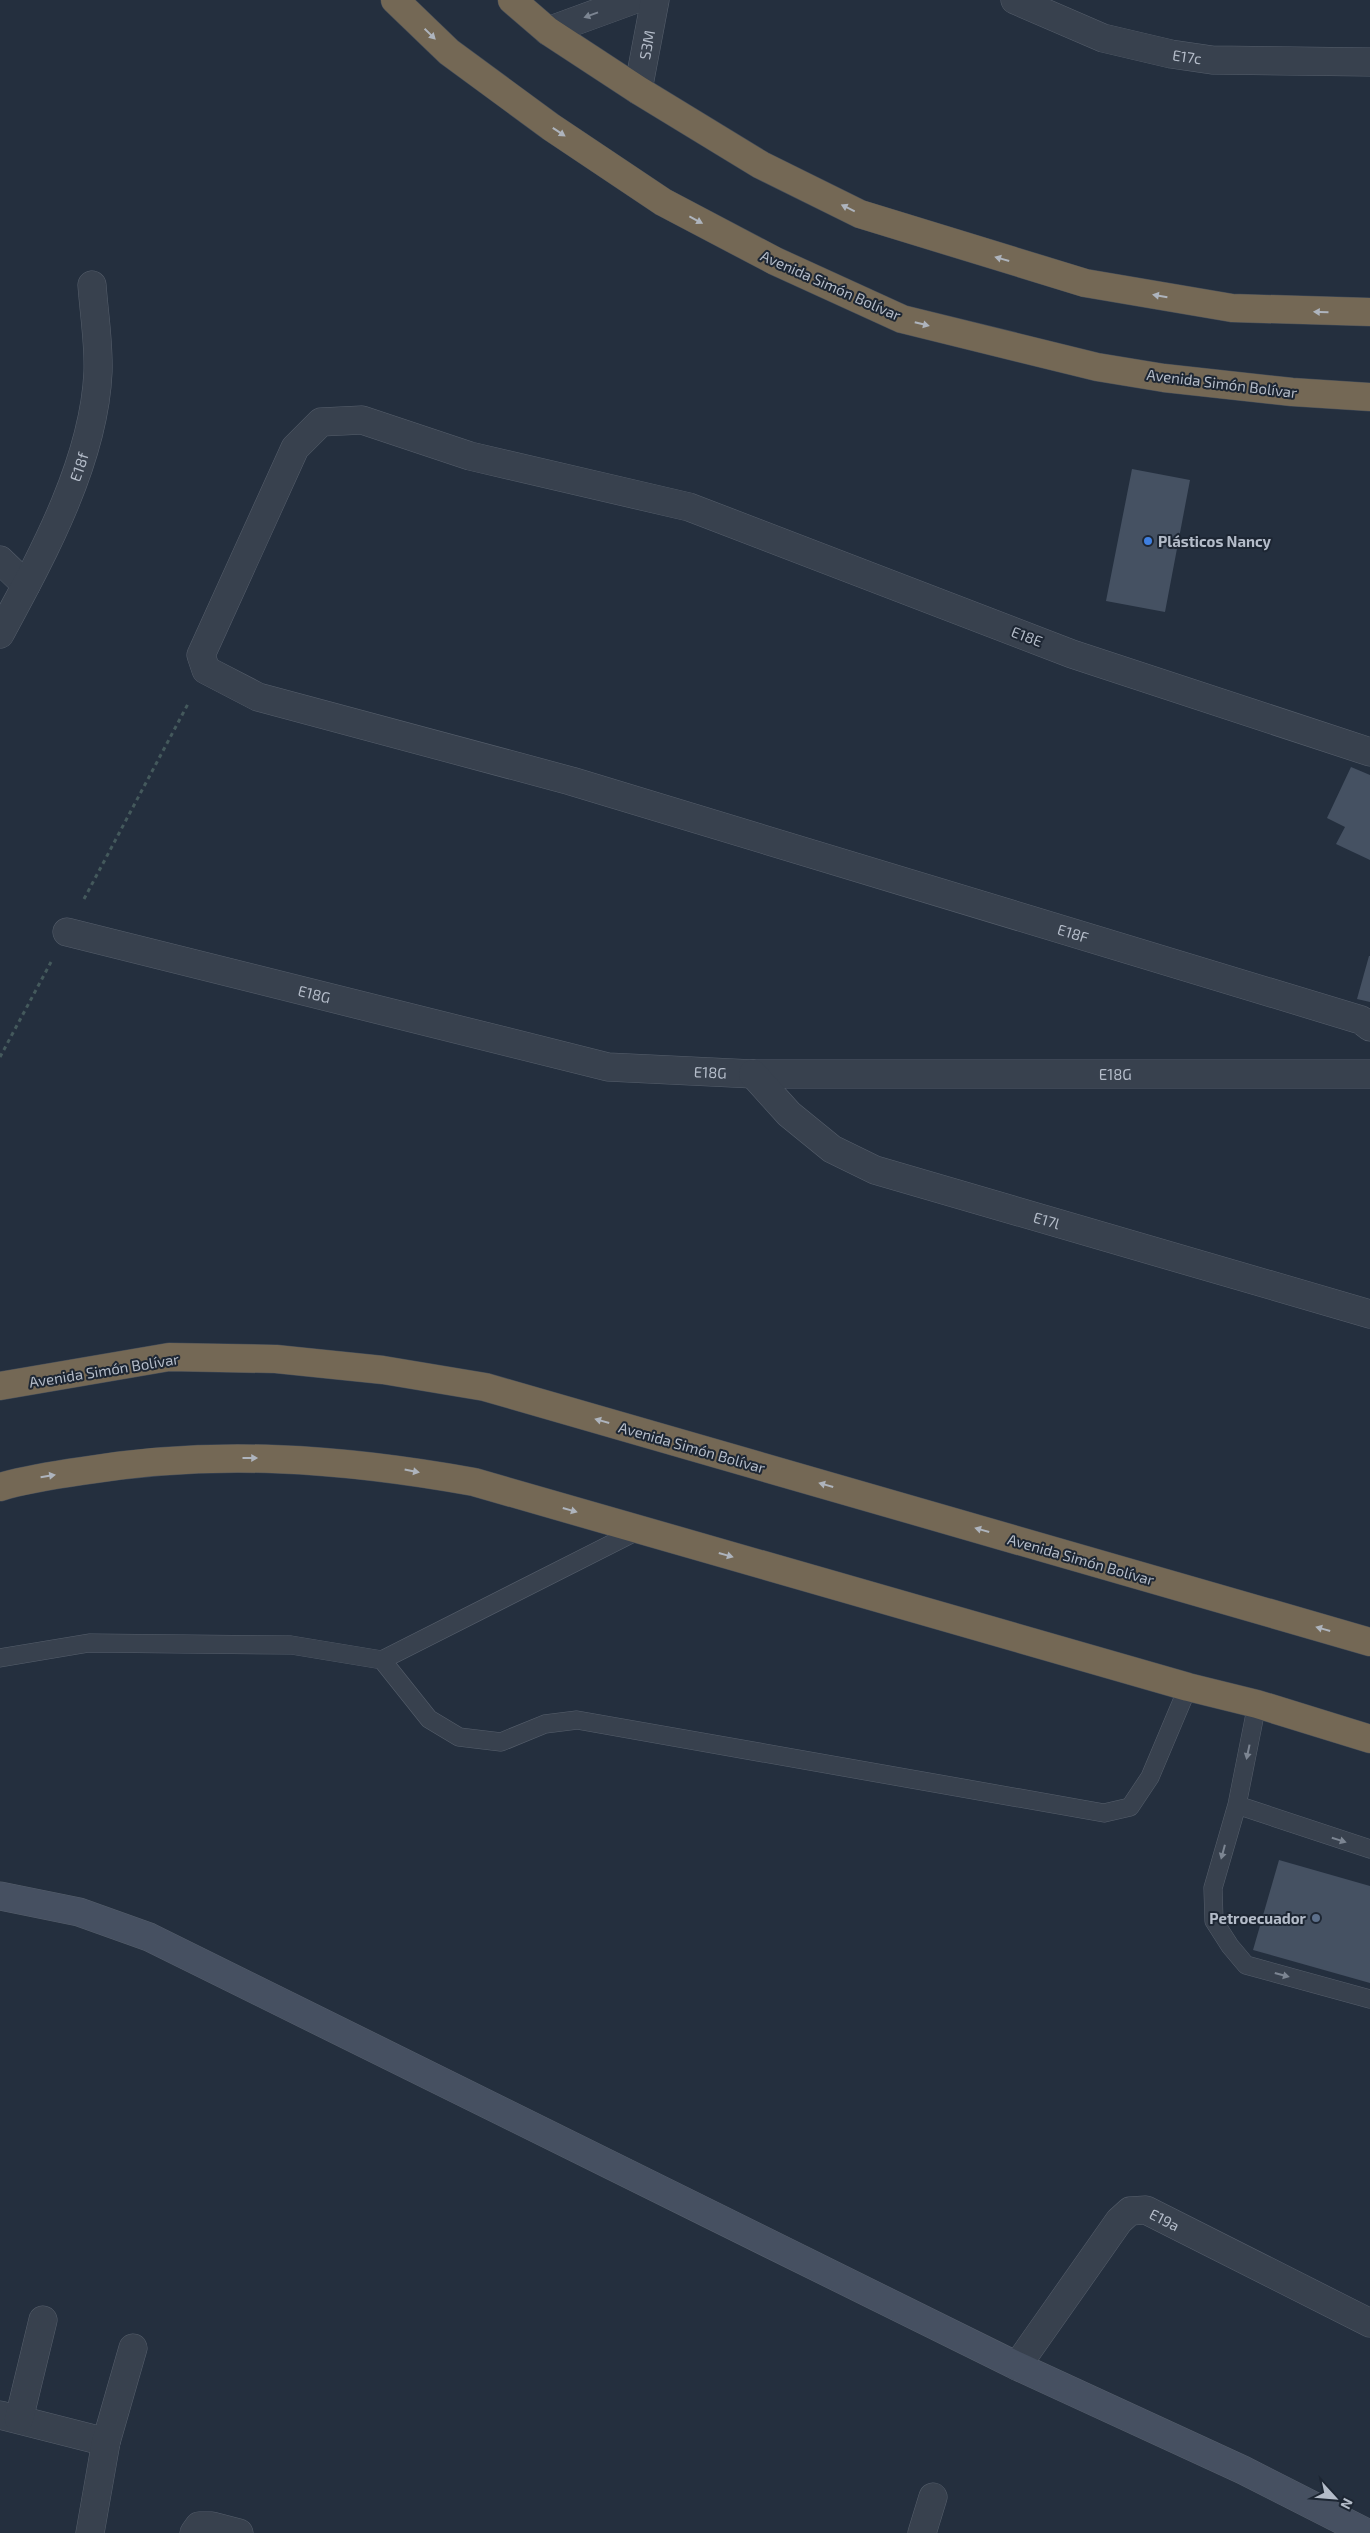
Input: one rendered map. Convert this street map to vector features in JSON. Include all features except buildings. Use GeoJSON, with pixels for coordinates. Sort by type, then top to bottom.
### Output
{"type":"FeatureCollection","features":[{"type":"Feature","properties":{"kind":"highway","name":"Avenida Simón Bolívar"},"geometry":{"type":"LineString","coordinates":[[395,0],[449,52],[551,127],[663,202],[775,261],[902,319],[1097,367],[1184,380],[1292,392],[1370,397]]}},
{"type":"Feature","properties":{"kind":"highway"},"geometry":{"type":"LineString","coordinates":[[512,0],[548,31],[638,90],[761,165],[860,214],[963,248],[1085,284],[1232,308],[1370,312]]}},
{"type":"Feature","properties":{"kind":"highway","name":"Avenida Simón Bolívar"},"geometry":{"type":"LineString","coordinates":[[0,1386],[168,1357],[276,1359],[383,1370],[485,1387],[1370,1642]]}},
{"type":"Feature","properties":{"kind":"highway"},"geometry":{"type":"LineString","coordinates":[[0,1487],[22,1480],[138,1461],[201,1458],[308,1460],[403,1469],[474,1482],[1188,1688],[1257,1704],[1370,1739]]}},
{"type":"Feature","properties":{"kind":"street"},"geometry":{"type":"LineString","coordinates":[[548,31],[633,0]]}},
{"type":"Feature","properties":{"kind":"street","name":"S3M"},"geometry":{"type":"LineString","coordinates":[[638,90],[655,0]]}},
{"type":"Feature","properties":{"kind":"street","name":"E17c"},"geometry":{"type":"LineString","coordinates":[[1015,0],[1103,38],[1171,54],[1212,60],[1370,62]]}},
{"type":"Feature","properties":{"kind":"street","name":"E18f"},"geometry":{"type":"LineString","coordinates":[[0,634],[26,585],[71,487],[91,423],[98,372],[92,285]]}},
{"type":"Feature","properties":{"kind":"street","name":"E18E"},"geometry":{"type":"LineString","coordinates":[[206,670],[201,655],[295,448],[321,422],[362,420],[470,456],[689,507],[1072,654],[1370,752]]}},
{"type":"Feature","properties":{"kind":"street"},"geometry":{"type":"LineString","coordinates":[[0,560],[26,585]]}},
{"type":"Feature","properties":{"kind":"street","name":"E18F"},"geometry":{"type":"LineString","coordinates":[[206,670],[258,697],[571,781],[1361,1020],[1370,1027]]}},
{"type":"Feature","properties":{"kind":"street","name":"E18G"},"geometry":{"type":"LineString","coordinates":[[67,932],[608,1067],[754,1074],[1370,1074]]}},
{"type":"Feature","properties":{"kind":"street","name":"E17l"},"geometry":{"type":"LineString","coordinates":[[754,1074],[789,1114],[832,1148],[875,1170],[1370,1314]]}},
{"type":"Feature","properties":{"kind":"street"},"geometry":{"type":"LineString","coordinates":[[0,1896],[78,1912],[149,1937],[1016,2366],[1243,2470],[1367,2533]]}},
{"type":"Feature","properties":{"kind":"street","name":"E19a"},"geometry":{"type":"LineString","coordinates":[[1016,2366],[1119,2220],[1130,2211],[1146,2210],[1370,2323]]}},
{"type":"Feature","properties":{"kind":"street"},"geometry":{"type":"LineString","coordinates":[[43,2320],[9,2417],[106,2442]]}},
{"type":"Feature","properties":{"kind":"street"},"geometry":{"type":"LineString","coordinates":[[90,2533],[106,2442],[133,2348]]}},
{"type":"Feature","properties":{"kind":"street"},"geometry":{"type":"LineString","coordinates":[[922,2533],[933,2496]]}},
{"type":"Feature","properties":{"kind":"street"},"geometry":{"type":"LineString","coordinates":[[194,2533],[199,2526],[212,2526],[239,2533]]}},
{"type":"Feature","properties":{"kind":"lane"},"geometry":{"type":"LineString","coordinates":[[0,1658],[89,1643],[291,1645],[382,1660],[639,1530]]}},
{"type":"Feature","properties":{"kind":"lane"},"geometry":{"type":"LineString","coordinates":[[382,1660],[429,1719],[459,1737],[501,1742],[545,1724],[577,1720],[1104,1813],[1130,1807],[1135,1800],[1150,1777],[1188,1688]]}},
{"type":"Feature","properties":{"kind":"lane"},"geometry":{"type":"LineString","coordinates":[[1257,1704],[1237,1805],[1213,1888],[1214,1921],[1230,1946],[1246,1965],[1370,1999]]}},
{"type":"Feature","properties":{"kind":"lane"},"geometry":{"type":"LineString","coordinates":[[1237,1805],[1370,1849]]}},
{"type":"Feature","properties":{"kind":"path"},"geometry":{"type":"LineString","coordinates":[[0,1057],[206,670]]}},
{"type":"Feature","properties":{"kind":"place","name":"Plásticos Nancy"},"geometry":{"type":"Point","coordinates":[1148,541]}},
{"type":"Feature","properties":{"kind":"place","name":"Petroecuador"},"geometry":{"type":"Point","coordinates":[1316,1918]}}]}
